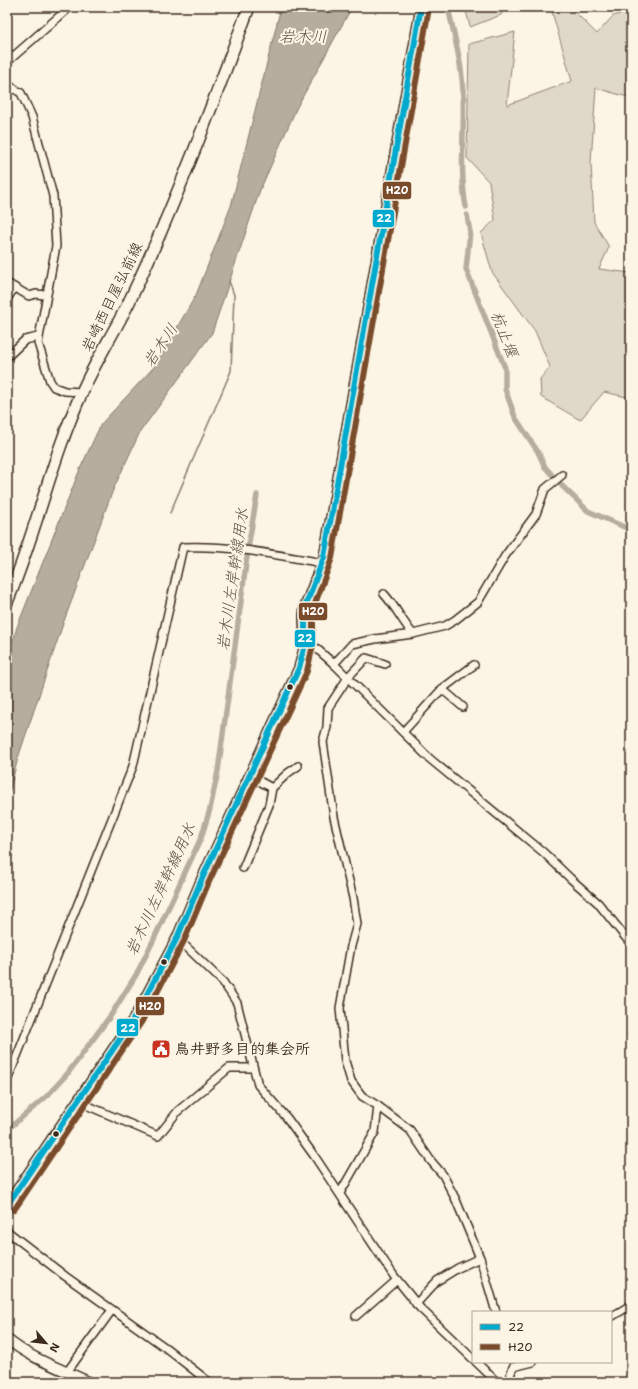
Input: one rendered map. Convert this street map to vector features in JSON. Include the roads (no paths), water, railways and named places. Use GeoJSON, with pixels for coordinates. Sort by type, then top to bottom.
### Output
{"type":"FeatureCollection","features":[{"type":"Feature","properties":{"kind":"main road","name":"岩崎西目屋弘前線"},"geometry":{"type":"LineString","coordinates":[[7,602],[49,480],[82,392],[130,300],[210,112],[249,7]]}},
{"type":"Feature","properties":{"kind":"street"},"geometry":{"type":"LineString","coordinates":[[7,62],[70,7]]}},
{"type":"Feature","properties":{"kind":"street"},"geometry":{"type":"LineString","coordinates":[[7,1205],[77,1100],[135,1017],[177,938],[201,881],[299,668],[305,645],[304,616],[306,607],[323,563],[421,7]]}},
{"type":"Feature","properties":{"kind":"street"},"geometry":{"type":"LineString","coordinates":[[7,84],[20,93],[32,117],[53,196],[56,246],[38,343],[50,381],[54,387],[65,391],[82,392]]}},
{"type":"Feature","properties":{"kind":"street"},"geometry":{"type":"LineString","coordinates":[[7,283],[29,296],[36,294],[46,295]]}},
{"type":"Feature","properties":{"kind":"street"},"geometry":{"type":"LineString","coordinates":[[7,299],[14,288]]}},
{"type":"Feature","properties":{"kind":"street"},"geometry":{"type":"LineString","coordinates":[[7,357],[25,340],[38,337]]}},
{"type":"Feature","properties":{"kind":"street"},"geometry":{"type":"LineString","coordinates":[[334,664],[352,644],[375,639],[413,634],[445,626],[478,602],[505,556],[536,514],[545,489],[562,475]]}},
{"type":"Feature","properties":{"kind":"street"},"geometry":{"type":"LineString","coordinates":[[7,1081],[134,766],[181,550],[183,547],[203,546],[253,551],[323,563]]}},
{"type":"Feature","properties":{"kind":"street"},"geometry":{"type":"LineString","coordinates":[[384,594],[396,608],[402,621],[413,634]]}},
{"type":"Feature","properties":{"kind":"street"},"geometry":{"type":"LineString","coordinates":[[305,645],[316,648],[348,676],[403,732],[459,784],[543,852],[598,903],[631,944]]}},
{"type":"Feature","properties":{"kind":"street"},"geometry":{"type":"LineString","coordinates":[[385,664],[366,658],[348,676],[328,708],[327,727],[323,742],[334,818],[353,898],[357,924],[351,946],[341,1000],[341,1019],[348,1072],[351,1081],[362,1096],[410,1130],[430,1161],[444,1175],[480,1258],[496,1311]]}},
{"type":"Feature","properties":{"kind":"street"},"geometry":{"type":"LineString","coordinates":[[403,732],[442,689],[474,665]]}},
{"type":"Feature","properties":{"kind":"street"},"geometry":{"type":"LineString","coordinates":[[442,689],[463,707]]}},
{"type":"Feature","properties":{"kind":"street"},"geometry":{"type":"LineString","coordinates":[[243,868],[269,805],[272,788],[298,766]]}},
{"type":"Feature","properties":{"kind":"street"},"geometry":{"type":"LineString","coordinates":[[250,776],[272,788]]}},
{"type":"Feature","properties":{"kind":"street"},"geometry":{"type":"LineString","coordinates":[[177,938],[223,982],[237,1003],[252,1068],[258,1085],[287,1118],[340,1193],[397,1280],[416,1304],[472,1358]]}},
{"type":"Feature","properties":{"kind":"street"},"geometry":{"type":"LineString","coordinates":[[77,1100],[158,1136],[178,1111],[229,1068],[252,1068]]}},
{"type":"Feature","properties":{"kind":"street"},"geometry":{"type":"LineString","coordinates":[[340,1193],[375,1132],[378,1106]]}},
{"type":"Feature","properties":{"kind":"street"},"geometry":{"type":"LineString","coordinates":[[7,1231],[65,1276],[166,1348],[209,1382]]}},
{"type":"Feature","properties":{"kind":"street"},"geometry":{"type":"LineString","coordinates":[[416,1304],[437,1281],[458,1268],[480,1258]]}},
{"type":"Feature","properties":{"kind":"street"},"geometry":{"type":"LineString","coordinates":[[356,1316],[397,1280]]}},
{"type":"Feature","properties":{"kind":"street"},"geometry":{"type":"LineString","coordinates":[[612,1316],[631,1305]]}},
{"type":"Feature","properties":{"kind":"street"},"geometry":{"type":"LineString","coordinates":[[67,1372],[112,1310]]}},
{"type":"Feature","properties":{"kind":"street"},"geometry":{"type":"LineString","coordinates":[[7,1340],[18,1348],[89,1382]]}},
{"type":"Feature","properties":{"kind":"street"},"geometry":{"type":"LineString","coordinates":[[477,1363],[497,1382]]}},
{"type":"Feature","properties":{"kind":"street"},"geometry":{"type":"LineString","coordinates":[[508,1382],[512,1365],[526,1363]]}},
{"type":"Feature","properties":{"kind":"water","name":"岩木川"},"geometry":{"type":"Polygon","coordinates":[[[281,7],[352,7],[297,107],[260,190],[212,333],[140,432],[113,490],[64,621],[18,758],[7,801],[7,661],[17,627],[80,469],[101,424],[153,368],[196,295],[231,206],[281,7]]]}},
{"type":"Feature","properties":{"kind":"waterway","name":"杭止堰"},"geometry":{"type":"LineString","coordinates":[[448,7],[462,80],[463,178],[466,207]]}},
{"type":"Feature","properties":{"kind":"waterway","name":"杭止堰"},"geometry":{"type":"LineString","coordinates":[[467,215],[470,232],[466,269],[505,368],[505,389],[515,417],[538,452],[545,467],[553,476]]}},
{"type":"Feature","properties":{"kind":"waterway"},"geometry":{"type":"LineString","coordinates":[[170,513],[231,371],[234,295],[229,281]]}},
{"type":"Feature","properties":{"kind":"waterway","name":"杭止堰"},"geometry":{"type":"LineString","coordinates":[[559,483],[588,511],[631,530]]}},
{"type":"Feature","properties":{"kind":"waterway","name":"岩木川左岸幹線用水"},"geometry":{"type":"LineString","coordinates":[[7,1130],[47,1096],[68,1073],[111,1015],[136,975],[201,838],[210,809],[218,771],[249,542],[257,495]]}},
{"type":"Feature","properties":{"kind":"place","name":"鳥井野多目的集会所"},"geometry":{"type":"Point","coordinates":[161,1049]}}]}
